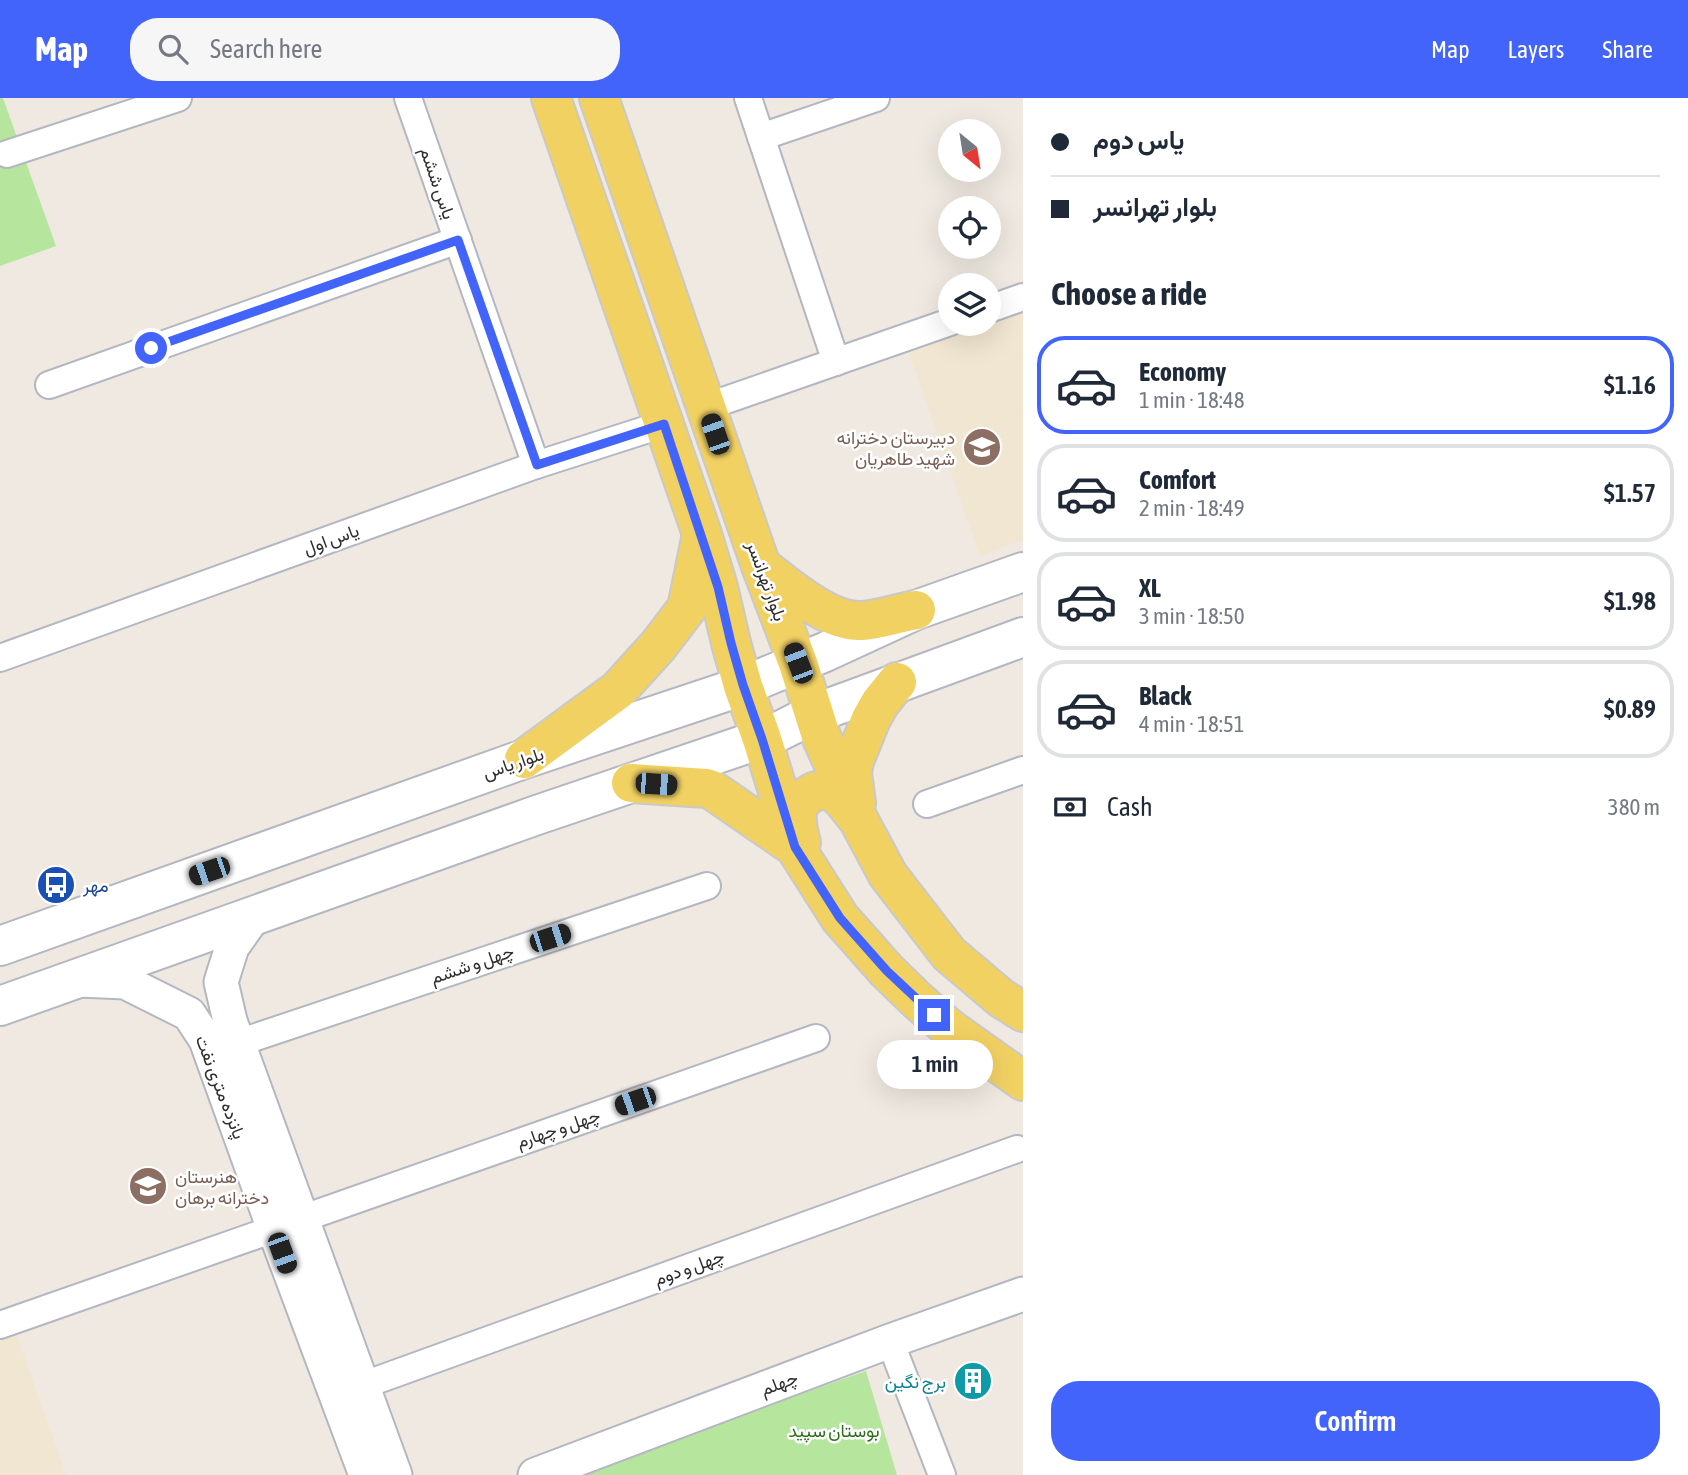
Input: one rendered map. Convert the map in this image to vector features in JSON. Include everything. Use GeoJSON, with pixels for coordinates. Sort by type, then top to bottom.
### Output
{"type":"FeatureCollection","features":[{"type":"Feature","properties":{"kind":"main road"},"geometry":{"type":"LineString","coordinates":[[551,98],[702,534],[743,685],[802,858],[840,918],[887,971],[950,1029],[1023,1081]]}},
{"type":"Feature","properties":{"kind":"main road","name":"بلوار تهرانسر"},"geometry":{"type":"LineString","coordinates":[[599,98],[761,566],[798,663],[821,736],[858,820],[888,875],[949,954],[1001,998],[1023,1012]]}},
{"type":"Feature","properties":{"kind":"main road"},"geometry":{"type":"LineString","coordinates":[[524,759],[618,690],[658,646],[687,607],[702,534]]}},
{"type":"Feature","properties":{"kind":"main road"},"geometry":{"type":"LineString","coordinates":[[761,566],[815,606],[839,617],[860,621],[916,610]]}},
{"type":"Feature","properties":{"kind":"main road","name":"بلوار یاس"},"geometry":{"type":"LineString","coordinates":[[0,946],[524,759],[743,685],[825,652],[916,610],[1023,572]]}},
{"type":"Feature","properties":{"kind":"main road"},"geometry":{"type":"LineString","coordinates":[[0,1006],[762,739],[814,714],[1023,637]]}},
{"type":"Feature","properties":{"kind":"main road"},"geometry":{"type":"LineString","coordinates":[[858,820],[852,773],[854,761],[871,719],[897,682]]}},
{"type":"Feature","properties":{"kind":"main road"},"geometry":{"type":"LineString","coordinates":[[631,783],[712,790],[802,858]]}},
{"type":"Feature","properties":{"kind":"main road"},"geometry":{"type":"LineString","coordinates":[[802,858],[796,815],[803,797],[818,790],[831,790],[858,820]]}},
{"type":"Feature","properties":{"kind":"street"},"geometry":{"type":"LineString","coordinates":[[7,154],[178,98]]}},
{"type":"Feature","properties":{"kind":"street","name":"یاس ششم"},"geometry":{"type":"LineString","coordinates":[[408,98],[537,465]]}},
{"type":"Feature","properties":{"kind":"street"},"geometry":{"type":"LineString","coordinates":[[748,98],[836,362]]}},
{"type":"Feature","properties":{"kind":"street"},"geometry":{"type":"LineString","coordinates":[[761,137],[876,98]]}},
{"type":"Feature","properties":{"kind":"street"},"geometry":{"type":"LineString","coordinates":[[49,385],[458,240]]}},
{"type":"Feature","properties":{"kind":"street"},"geometry":{"type":"LineString","coordinates":[[1001,305],[1023,297]]}},
{"type":"Feature","properties":{"kind":"street"},"geometry":{"type":"LineString","coordinates":[[706,407],[938,326]]}},
{"type":"Feature","properties":{"kind":"street","name":"یاس اول"},"geometry":{"type":"LineString","coordinates":[[0,658],[537,465],[664,424]]}},
{"type":"Feature","properties":{"kind":"street"},"geometry":{"type":"LineString","coordinates":[[927,804],[1023,770]]}},
{"type":"Feature","properties":{"kind":"street","name":"چهل و ششم"},"geometry":{"type":"LineString","coordinates":[[224,1048],[707,886]]}},
{"type":"Feature","properties":{"kind":"street","name":"پانزده متری نفت"},"geometry":{"type":"LineString","coordinates":[[254,916],[232,947],[221,982],[230,1021],[224,1048],[348,1390],[366,1475]]}},
{"type":"Feature","properties":{"kind":"street","name":"پانزده متری نفت"},"geometry":{"type":"LineString","coordinates":[[73,980],[125,982],[189,1014],[206,1041],[224,1048]]}},
{"type":"Feature","properties":{"kind":"street","name":"چهل و چهارم"},"geometry":{"type":"LineString","coordinates":[[0,1325],[816,1038]]}},
{"type":"Feature","properties":{"kind":"street","name":"چهل و دوم"},"geometry":{"type":"LineString","coordinates":[[348,1390],[1017,1149]]}},
{"type":"Feature","properties":{"kind":"street","name":"چهلم"},"geometry":{"type":"LineString","coordinates":[[535,1475],[890,1341],[1023,1294]]}},
{"type":"Feature","properties":{"kind":"street"},"geometry":{"type":"LineString","coordinates":[[890,1341],[942,1475]]}},
{"type":"Feature","properties":{"kind":"street","name":"پانزده متری نفت"},"geometry":{"type":"LineString","coordinates":[[348,1390],[395,1475]]}},
{"type":"Feature","properties":{"kind":"shaded area","name":"دبیرستان دخترانه شهید طاهریان"},"geometry":{"type":"Polygon","coordinates":[[[1023,312],[1023,540],[980,556],[909,353],[956,336],[1001,336],[1001,320],[1023,312]]]}},
{"type":"Feature","properties":{"kind":"shaded area"},"geometry":{"type":"Polygon","coordinates":[[[16,1333],[66,1475],[0,1475],[0,1339],[16,1333]]]}},
{"type":"Feature","properties":{"kind":"green space"},"geometry":{"type":"Polygon","coordinates":[[[0,98],[3,98],[56,246],[0,266],[0,98]]]}},
{"type":"Feature","properties":{"kind":"green space","name":"بوستان سپید"},"geometry":{"type":"Polygon","coordinates":[[[866,1371],[897,1475],[569,1475],[866,1371]]]}},
{"type":"Feature","properties":{"kind":"place","name":"دبیرستان دخترانه شهید طاهریان"},"geometry":{"type":"Point","coordinates":[982,447]}},
{"type":"Feature","properties":{"kind":"place","name":"مهر"},"geometry":{"type":"Point","coordinates":[56,885]}},
{"type":"Feature","properties":{"kind":"place","name":"هنرستان دخترانه برهان"},"geometry":{"type":"Point","coordinates":[148,1186]}},
{"type":"Feature","properties":{"kind":"place","name":"برج نگین"},"geometry":{"type":"Point","coordinates":[973,1381]}},
{"type":"Feature","properties":{"kind":"route"},"geometry":{"type":"LineString","coordinates":[[151,348],[458,240],[537,465],[664,424],[702,534],[743,685],[795,847],[840,918],[887,971],[934,1015]]}}]}
